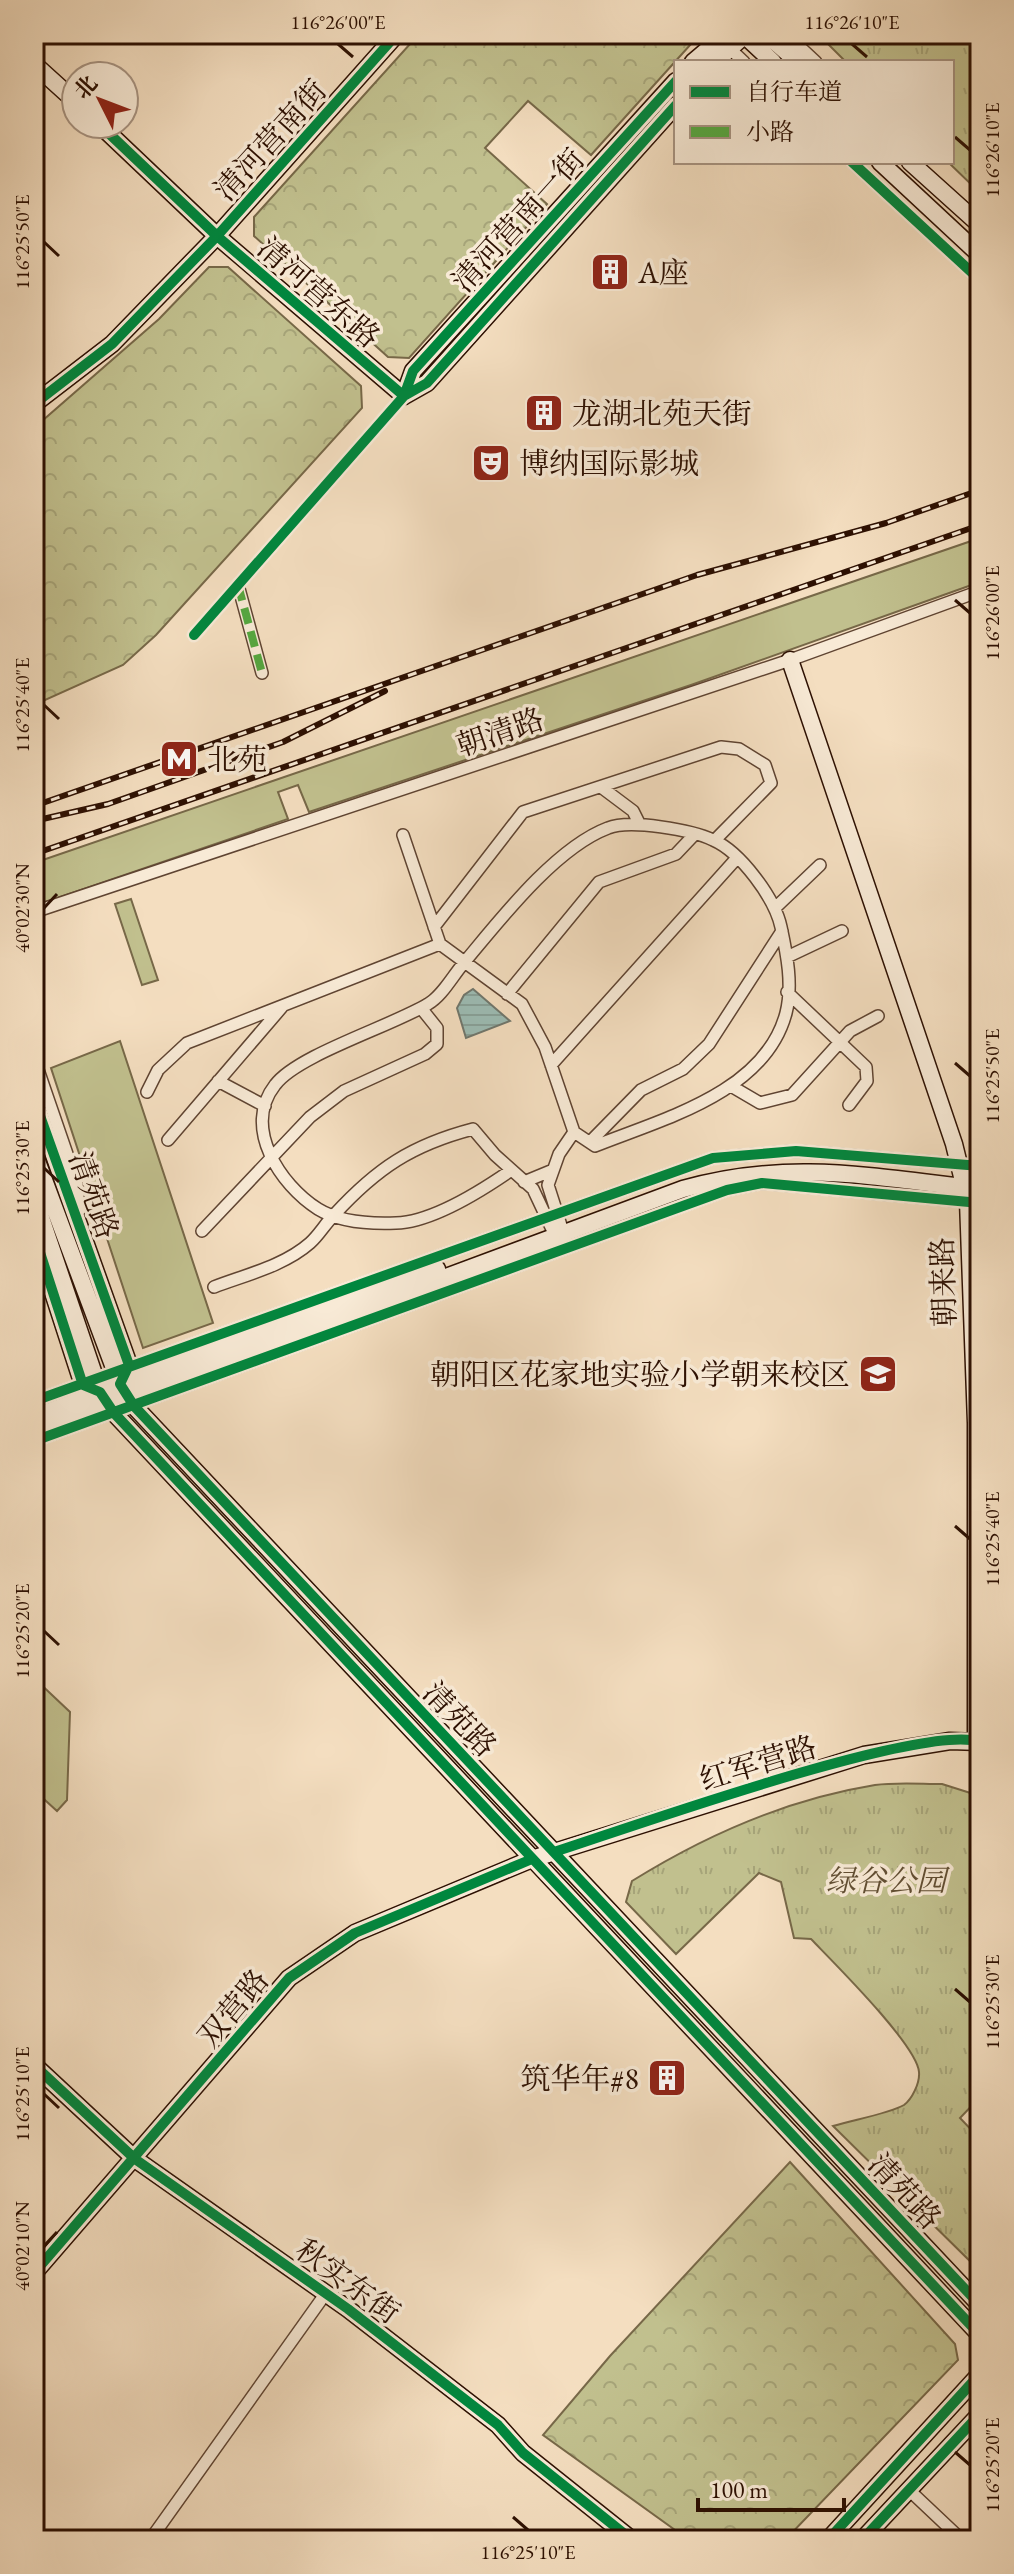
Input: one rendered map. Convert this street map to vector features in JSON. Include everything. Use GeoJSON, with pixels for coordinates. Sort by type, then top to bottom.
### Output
{"type":"FeatureCollection","features":[{"type":"Feature","properties":{"kind":"street","name":"清河营南街"},"geometry":{"type":"LineString","coordinates":[[34,404],[112,344],[217,236],[397,34]]}},
{"type":"Feature","properties":{"kind":"street"},"geometry":{"type":"LineString","coordinates":[[695,60],[705,48],[722,39],[744,34],[771,60]]}},
{"type":"Feature","properties":{"kind":"street"},"geometry":{"type":"LineString","coordinates":[[766,34],[796,60]]}},
{"type":"Feature","properties":{"kind":"street"},"geometry":{"type":"LineString","coordinates":[[786,34],[814,60]]}},
{"type":"Feature","properties":{"kind":"street"},"geometry":{"type":"LineString","coordinates":[[716,60],[722,39]]}},
{"type":"Feature","properties":{"kind":"street"},"geometry":{"type":"LineString","coordinates":[[722,39],[742,60]]}},
{"type":"Feature","properties":{"kind":"street"},"geometry":{"type":"LineString","coordinates":[[34,64],[60,88]]}},
{"type":"Feature","properties":{"kind":"street","name":"清河营南一街"},"geometry":{"type":"LineString","coordinates":[[404,396],[413,371],[674,83]]}},
{"type":"Feature","properties":{"kind":"street","name":"清河营南一街"},"geometry":{"type":"LineString","coordinates":[[194,635],[404,396],[427,383],[674,107]]}},
{"type":"Feature","properties":{"kind":"street","name":"清河营东路"},"geometry":{"type":"LineString","coordinates":[[116,140],[217,236],[404,396]]}},
{"type":"Feature","properties":{"kind":"street"},"geometry":{"type":"LineString","coordinates":[[854,164],[980,280]]}},
{"type":"Feature","properties":{"kind":"street"},"geometry":{"type":"LineString","coordinates":[[882,164],[980,255]]}},
{"type":"Feature","properties":{"kind":"street"},"geometry":{"type":"LineString","coordinates":[[912,164],[980,225]]}},
{"type":"Feature","properties":{"kind":"street"},"geometry":{"type":"LineString","coordinates":[[238,585],[262,673]]}},
{"type":"Feature","properties":{"kind":"street","name":"朝清路"},"geometry":{"type":"LineString","coordinates":[[34,912],[790,660],[980,591]]}},
{"type":"Feature","properties":{"kind":"street","name":"朝来路"},"geometry":{"type":"LineString","coordinates":[[790,660],[971,1186],[978,1423],[978,1741]]}},
{"type":"Feature","properties":{"kind":"street"},"geometry":{"type":"LineString","coordinates":[[434,927],[523,812],[721,747],[739,749],[765,765],[771,783],[715,840]]}},
{"type":"Feature","properties":{"kind":"street"},"geometry":{"type":"LineString","coordinates":[[601,787],[633,811],[640,825]]}},
{"type":"Feature","properties":{"kind":"street"},"geometry":{"type":"LineString","coordinates":[[403,835],[440,944],[463,964],[522,1004],[551,1065],[574,1132],[595,1146],[688,1109],[731,1086],[769,1050],[786,1013],[787,992],[787,957],[775,908],[760,880],[715,840],[640,825],[610,826],[581,843],[541,877],[463,964],[432,1002],[304,1064],[275,1084],[262,1115],[267,1152],[288,1184],[319,1210],[348,1220],[399,1223],[466,1200],[510,1171]]}},
{"type":"Feature","properties":{"kind":"street"},"geometry":{"type":"LineString","coordinates":[[507,994],[599,882],[676,854],[694,835]]}},
{"type":"Feature","properties":{"kind":"street"},"geometry":{"type":"LineString","coordinates":[[551,1065],[736,859]]}},
{"type":"Feature","properties":{"kind":"street"},"geometry":{"type":"LineString","coordinates":[[775,908],[820,865]]}},
{"type":"Feature","properties":{"kind":"street"},"geometry":{"type":"LineString","coordinates":[[590,1142],[641,1090],[683,1069],[709,1044],[782,931]]}},
{"type":"Feature","properties":{"kind":"street"},"geometry":{"type":"LineString","coordinates":[[787,957],[842,931]]}},
{"type":"Feature","properties":{"kind":"street"},"geometry":{"type":"LineString","coordinates":[[147,1092],[158,1070],[187,1043],[440,944]]}},
{"type":"Feature","properties":{"kind":"street"},"geometry":{"type":"LineString","coordinates":[[787,992],[866,1067],[867,1081],[849,1105]]}},
{"type":"Feature","properties":{"kind":"street"},"geometry":{"type":"LineString","coordinates":[[168,1140],[284,1005]]}},
{"type":"Feature","properties":{"kind":"street"},"geometry":{"type":"LineString","coordinates":[[202,1231],[310,1117],[344,1091],[425,1054],[437,1044],[437,1028],[421,1008]]}},
{"type":"Feature","properties":{"kind":"street"},"geometry":{"type":"LineString","coordinates":[[731,1086],[760,1103],[792,1095],[850,1031],[878,1016]]}},
{"type":"Feature","properties":{"kind":"street"},"geometry":{"type":"LineString","coordinates":[[34,1058],[77,1183],[84,1293]]}},
{"type":"Feature","properties":{"kind":"street"},"geometry":{"type":"LineString","coordinates":[[218,1081],[265,1106]]}},
{"type":"Feature","properties":{"kind":"street","name":"清苑路"},"geometry":{"type":"LineString","coordinates":[[34,1099],[81,1231],[125,1385]]}},
{"type":"Feature","properties":{"kind":"street"},"geometry":{"type":"LineString","coordinates":[[214,1287],[282,1260],[309,1244],[391,1160],[432,1139],[473,1129],[510,1171],[533,1189],[556,1229]]}},
{"type":"Feature","properties":{"kind":"street"},"geometry":{"type":"LineString","coordinates":[[556,1229],[548,1185],[574,1132]]}},
{"type":"Feature","properties":{"kind":"street","name":"清苑路"},"geometry":{"type":"LineString","coordinates":[[34,1153],[84,1293],[125,1385],[554,1852],[980,2305]]}},
{"type":"Feature","properties":{"kind":"street"},"geometry":{"type":"LineString","coordinates":[[34,1430],[100,1394],[556,1229],[680,1180],[768,1161],[971,1186]]}},
{"type":"Feature","properties":{"kind":"street"},"geometry":{"type":"LineString","coordinates":[[971,1186],[980,1166]]}},
{"type":"Feature","properties":{"kind":"street"},"geometry":{"type":"LineString","coordinates":[[524,1182],[553,1170]]}},
{"type":"Feature","properties":{"kind":"street"},"geometry":{"type":"LineString","coordinates":[[34,1417],[556,1229],[762,1183],[971,1186]]}},
{"type":"Feature","properties":{"kind":"street","name":"清苑路"},"geometry":{"type":"LineString","coordinates":[[34,1197],[100,1394]]}},
{"type":"Feature","properties":{"kind":"street","name":"清苑路"},"geometry":{"type":"LineString","coordinates":[[34,1234],[38,1256],[100,1394],[980,2335]]}},
{"type":"Feature","properties":{"kind":"street"},"geometry":{"type":"LineString","coordinates":[[38,1256],[64,1285]]}},
{"type":"Feature","properties":{"kind":"street"},"geometry":{"type":"LineString","coordinates":[[34,1401],[100,1394]]}},
{"type":"Feature","properties":{"kind":"street"},"geometry":{"type":"LineString","coordinates":[[34,1441],[100,1394]]}},
{"type":"Feature","properties":{"kind":"street","name":"红军营路"},"geometry":{"type":"LineString","coordinates":[[532,1859],[864,1755],[978,1741]]}},
{"type":"Feature","properties":{"kind":"street","name":"双营路"},"geometry":{"type":"LineString","coordinates":[[34,2273],[289,1978],[355,1933],[532,1859]]}},
{"type":"Feature","properties":{"kind":"street","name":"秋实东街"},"geometry":{"type":"LineString","coordinates":[[36,2073],[135,2159],[326,2293],[498,2425],[523,2453],[632,2540]]}},
{"type":"Feature","properties":{"kind":"street"},"geometry":{"type":"LineString","coordinates":[[150,2540],[326,2293]]}},
{"type":"Feature","properties":{"kind":"street"},"geometry":{"type":"LineString","coordinates":[[828,2540],[976,2384]]}},
{"type":"Feature","properties":{"kind":"street"},"geometry":{"type":"LineString","coordinates":[[862,2540],[980,2414]]}},
{"type":"Feature","properties":{"kind":"street"},"geometry":{"type":"LineString","coordinates":[[909,2490],[962,2540]]}},
{"type":"Feature","properties":{"kind":"green space"},"geometry":{"type":"Polygon","coordinates":[[[419,34],[693,34],[691,44],[591,155],[528,101],[485,148],[547,204],[409,358],[388,357],[254,236],[254,217],[419,34]]]}},
{"type":"Feature","properties":{"kind":"green space"},"geometry":{"type":"Polygon","coordinates":[[[818,34],[980,34],[980,193],[950,164],[954,164],[954,60],[844,60],[818,34]]]}},
{"type":"Feature","properties":{"kind":"green space"},"geometry":{"type":"Polygon","coordinates":[[[209,267],[228,267],[361,386],[362,408],[156,635],[123,665],[34,705],[34,428],[159,319],[209,267]]]}},
{"type":"Feature","properties":{"kind":"green space"},"geometry":{"type":"Polygon","coordinates":[[[980,538],[980,582],[691,685],[309,812],[298,785],[278,792],[288,819],[34,906],[34,863],[980,538]]]}},
{"type":"Feature","properties":{"kind":"green space"},"geometry":{"type":"Polygon","coordinates":[[[131,899],[158,980],[142,985],[115,904],[131,899]]]}},
{"type":"Feature","properties":{"kind":"green space"},"geometry":{"type":"Polygon","coordinates":[[[120,1041],[213,1323],[143,1348],[51,1068],[120,1041]]]}},
{"type":"Feature","properties":{"kind":"green space"},"geometry":{"type":"Polygon","coordinates":[[[34,1678],[70,1712],[67,1800],[57,1811],[34,1790],[34,1678]]]}},
{"type":"Feature","properties":{"kind":"green space","name":"绿谷公园"},"geometry":{"type":"Polygon","coordinates":[[[942,1784],[980,1796],[980,2097],[960,2118],[980,2139],[980,2271],[833,2126],[904,2105],[915,2090],[919,2072],[915,2059],[890,2024],[854,1984],[811,1939],[794,1938],[781,1882],[759,1873],[676,1954],[626,1902],[632,1881],[718,1834],[779,1809],[875,1785],[942,1784]]]}},
{"type":"Feature","properties":{"kind":"green space"},"geometry":{"type":"Polygon","coordinates":[[[790,2162],[955,2344],[958,2360],[785,2540],[689,2540],[543,2435],[610,2356],[790,2162]]]}},
{"type":"Feature","properties":{"kind":"water"},"geometry":{"type":"Polygon","coordinates":[[[473,989],[510,1021],[466,1038],[457,1008],[464,995],[473,989]]]}},
{"type":"Feature","properties":{"kind":"railway"},"geometry":{"type":"LineString","coordinates":[[34,806],[697,575],[886,523],[980,490]]}},
{"type":"Feature","properties":{"kind":"railway"},"geometry":{"type":"LineString","coordinates":[[34,854],[980,525]]}},
{"type":"Feature","properties":{"kind":"railway"},"geometry":{"type":"LineString","coordinates":[[34,821],[108,804],[283,742],[385,691]]}},
{"type":"Feature","properties":{"kind":"marked path"},"geometry":{"type":"LineString","coordinates":[[238,585],[262,673]]}},
{"type":"Feature","properties":{"kind":"cycle path"},"geometry":{"type":"LineString","coordinates":[[34,404],[112,344],[217,236],[397,34]]}},
{"type":"Feature","properties":{"kind":"cycle path"},"geometry":{"type":"LineString","coordinates":[[404,396],[413,371],[674,83]]}},
{"type":"Feature","properties":{"kind":"cycle path"},"geometry":{"type":"LineString","coordinates":[[194,635],[404,396],[427,383],[674,107]]}},
{"type":"Feature","properties":{"kind":"cycle path"},"geometry":{"type":"LineString","coordinates":[[116,140],[217,236],[404,396]]}},
{"type":"Feature","properties":{"kind":"cycle path"},"geometry":{"type":"LineString","coordinates":[[854,164],[980,280]]}},
{"type":"Feature","properties":{"kind":"cycle path"},"geometry":{"type":"LineString","coordinates":[[34,1099],[129,1365],[120,1384],[134,1406],[980,2305]]}},
{"type":"Feature","properties":{"kind":"cycle path"},"geometry":{"type":"LineString","coordinates":[[34,1401],[713,1158],[796,1151],[980,1166]]}},
{"type":"Feature","properties":{"kind":"cycle path"},"geometry":{"type":"LineString","coordinates":[[34,1441],[727,1190],[762,1183],[980,1203]]}},
{"type":"Feature","properties":{"kind":"cycle path"},"geometry":{"type":"LineString","coordinates":[[34,1234],[83,1385],[100,1392],[114,1413],[980,2335]]}},
{"type":"Feature","properties":{"kind":"cycle path"},"geometry":{"type":"LineString","coordinates":[[554,1852],[840,1762],[949,1740],[980,1742]]}},
{"type":"Feature","properties":{"kind":"cycle path"},"geometry":{"type":"LineString","coordinates":[[34,2273],[289,1978],[355,1933],[532,1859]]}},
{"type":"Feature","properties":{"kind":"cycle path"},"geometry":{"type":"LineString","coordinates":[[34,2065],[135,2159],[348,2309],[498,2425],[523,2453],[632,2540]]}},
{"type":"Feature","properties":{"kind":"cycle path"},"geometry":{"type":"LineString","coordinates":[[828,2540],[980,2374]]}},
{"type":"Feature","properties":{"kind":"cycle path"},"geometry":{"type":"LineString","coordinates":[[862,2540],[980,2414]]}},
{"type":"Feature","properties":{"kind":"place","name":"A座"},"geometry":{"type":"Point","coordinates":[610,272]}},
{"type":"Feature","properties":{"kind":"place","name":"龙湖北苑天街"},"geometry":{"type":"Point","coordinates":[544,413]}},
{"type":"Feature","properties":{"kind":"place","name":"博纳国际影城"},"geometry":{"type":"Point","coordinates":[491,463]}},
{"type":"Feature","properties":{"kind":"place","name":"北苑"},"geometry":{"type":"Point","coordinates":[179,759]}},
{"type":"Feature","properties":{"kind":"place","name":"朝阳区花家地实验小学朝来校区"},"geometry":{"type":"Point","coordinates":[878,1374]}},
{"type":"Feature","properties":{"kind":"place","name":"筑华年#8"},"geometry":{"type":"Point","coordinates":[667,2078]}}]}
